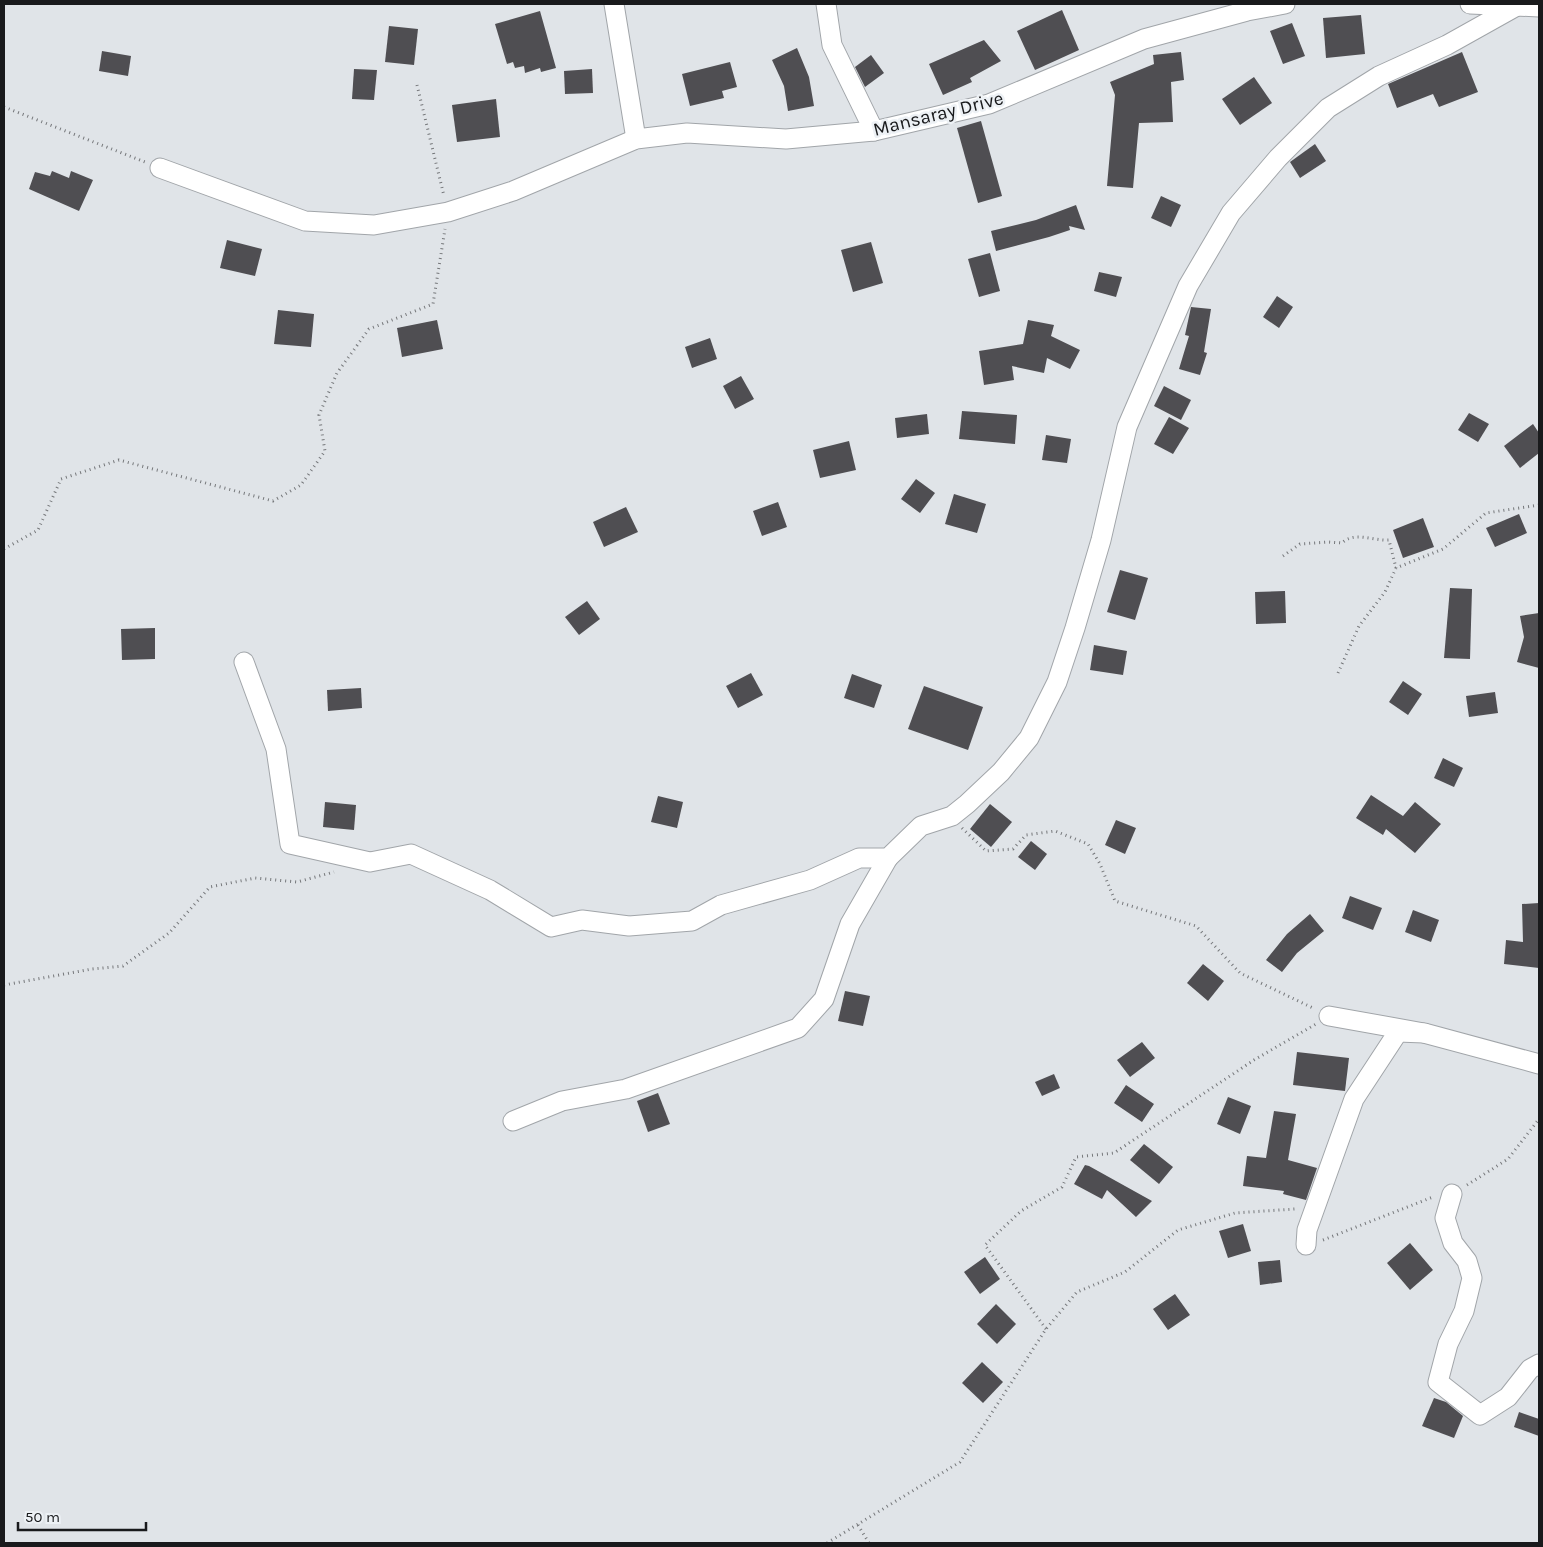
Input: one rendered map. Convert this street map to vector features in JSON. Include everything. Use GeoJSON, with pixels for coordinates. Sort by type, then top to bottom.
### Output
{"type":"FeatureCollection","features":[{"type":"Feature","properties":{"kind":"street"},"geometry":{"type":"LineString","coordinates":[[614,4],[636,139]]}},
{"type":"Feature","properties":{"kind":"street"},"geometry":{"type":"LineString","coordinates":[[826,4],[832,44],[874,131]]}},
{"type":"Feature","properties":{"kind":"street","name":"Mansaray Drive"},"geometry":{"type":"LineString","coordinates":[[160,168],[305,221],[374,226],[448,212],[513,191],[636,139],[687,133],[786,139],[874,131],[989,104],[1144,39],[1246,10],[1285,4]]}},
{"type":"Feature","properties":{"kind":"street"},"geometry":{"type":"LineString","coordinates":[[1470,4],[1539,7]]}},
{"type":"Feature","properties":{"kind":"street"},"geometry":{"type":"LineString","coordinates":[[513,1121],[562,1101],[626,1089],[798,1028],[824,999],[850,924],[888,858],[921,826],[952,816],[1001,772],[1029,738],[1057,682],[1101,540],[1127,427],[1188,286],[1231,212],[1278,158],[1328,108],[1379,76],[1447,46],[1515,7]]}},
{"type":"Feature","properties":{"kind":"street"},"geometry":{"type":"LineString","coordinates":[[244,662],[276,749],[290,844],[370,862],[411,854],[490,890],[551,927],[582,920],[629,926],[692,921],[720,905],[810,880],[858,858],[888,858]]}},
{"type":"Feature","properties":{"kind":"street"},"geometry":{"type":"LineString","coordinates":[[1329,1016],[1424,1033],[1539,1064]]}},
{"type":"Feature","properties":{"kind":"street"},"geometry":{"type":"LineString","coordinates":[[1306,1245],[1307,1230],[1354,1099],[1398,1032],[1424,1033]]}},
{"type":"Feature","properties":{"kind":"street"},"geometry":{"type":"LineString","coordinates":[[1452,1194],[1445,1218],[1453,1243],[1467,1261],[1472,1278],[1464,1311],[1448,1344],[1438,1382],[1480,1416],[1508,1397],[1530,1370],[1539,1364]]}},
{"type":"Feature","properties":{"kind":"path"},"geometry":{"type":"LineString","coordinates":[[4,549],[38,530],[61,479],[120,460],[273,501],[301,485],[325,451],[319,415],[326,398],[337,373],[369,329],[433,304],[448,212],[417,85]]}},
{"type":"Feature","properties":{"kind":"path"},"geometry":{"type":"LineString","coordinates":[[4,107],[160,168]]}},
{"type":"Feature","properties":{"kind":"path"},"geometry":{"type":"LineString","coordinates":[[1396,568],[1443,549],[1486,513],[1539,505]]}},
{"type":"Feature","properties":{"kind":"path"},"geometry":{"type":"LineString","coordinates":[[1283,556],[1300,544],[1342,543],[1347,538],[1354,537],[1371,540],[1389,540],[1396,568],[1386,592],[1359,626],[1338,673]]}},
{"type":"Feature","properties":{"kind":"path"},"geometry":{"type":"LineString","coordinates":[[952,816],[986,851],[1013,848],[1026,835],[1055,831],[1088,844],[1100,864],[1115,900],[1196,926],[1240,973],[1329,1016]]}},
{"type":"Feature","properties":{"kind":"path"},"geometry":{"type":"LineString","coordinates":[[4,985],[92,969],[123,966],[169,933],[210,887],[255,878],[297,882],[343,870]]}},
{"type":"Feature","properties":{"kind":"path"},"geometry":{"type":"LineString","coordinates":[[1046,1330],[985,1245],[1020,1211],[1062,1187],[1076,1157],[1114,1153],[1254,1060],[1329,1016]]}},
{"type":"Feature","properties":{"kind":"path"},"geometry":{"type":"LineString","coordinates":[[1306,1245],[1361,1227],[1426,1198],[1452,1194],[1508,1159],[1539,1119]]}},
{"type":"Feature","properties":{"kind":"path"},"geometry":{"type":"LineString","coordinates":[[827,1543],[960,1462],[1046,1330],[1077,1292],[1124,1272],[1178,1230],[1235,1213],[1293,1210],[1318,1201]]}},
{"type":"Feature","properties":{"kind":"path"},"geometry":{"type":"LineString","coordinates":[[858,1525],[869,1543]]}},
{"type":"Feature","properties":{"kind":"building"},"geometry":{"type":"Polygon","coordinates":[[[1062,10],[1079,50],[1035,70],[1017,31],[1062,10]]]}},
{"type":"Feature","properties":{"kind":"building"},"geometry":{"type":"Polygon","coordinates":[[[540,11],[556,68],[541,72],[540,68],[525,73],[524,66],[515,68],[513,62],[507,64],[495,24],[540,11]]]}},
{"type":"Feature","properties":{"kind":"building"},"geometry":{"type":"Polygon","coordinates":[[[1361,15],[1365,54],[1326,58],[1323,18],[1361,15]]]}},
{"type":"Feature","properties":{"kind":"building"},"geometry":{"type":"Polygon","coordinates":[[[1292,23],[1305,56],[1283,64],[1270,31],[1292,23]]]}},
{"type":"Feature","properties":{"kind":"building"},"geometry":{"type":"Polygon","coordinates":[[[389,26],[418,29],[414,65],[385,62],[389,26]]]}},
{"type":"Feature","properties":{"kind":"building"},"geometry":{"type":"Polygon","coordinates":[[[984,40],[1001,61],[970,78],[972,82],[943,95],[929,64],[984,40]]]}},
{"type":"Feature","properties":{"kind":"building"},"geometry":{"type":"Polygon","coordinates":[[[797,48],[809,77],[814,106],[788,111],[784,86],[772,60],[797,48]]]}},
{"type":"Feature","properties":{"kind":"building"},"geometry":{"type":"Polygon","coordinates":[[[102,51],[131,56],[128,76],[99,71],[102,51]]]}},
{"type":"Feature","properties":{"kind":"building"},"geometry":{"type":"Polygon","coordinates":[[[1181,52],[1184,80],[1171,82],[1173,122],[1139,123],[1133,188],[1107,186],[1115,95],[1110,82],[1154,64],[1153,55],[1181,52]]]}},
{"type":"Feature","properties":{"kind":"building"},"geometry":{"type":"Polygon","coordinates":[[[1462,52],[1478,92],[1439,107],[1433,94],[1397,108],[1388,84],[1462,52]]]}},
{"type":"Feature","properties":{"kind":"building"},"geometry":{"type":"Polygon","coordinates":[[[871,55],[884,73],[865,87],[855,67],[871,55]]]}},
{"type":"Feature","properties":{"kind":"building"},"geometry":{"type":"Polygon","coordinates":[[[730,62],[737,87],[722,91],[724,98],[690,106],[682,74],[730,62]]]}},
{"type":"Feature","properties":{"kind":"building"},"geometry":{"type":"Polygon","coordinates":[[[354,69],[377,70],[374,100],[352,99],[354,69]]]}},
{"type":"Feature","properties":{"kind":"building"},"geometry":{"type":"Polygon","coordinates":[[[592,69],[593,93],[565,94],[564,71],[592,69]]]}},
{"type":"Feature","properties":{"kind":"building"},"geometry":{"type":"Polygon","coordinates":[[[1254,77],[1272,103],[1240,125],[1222,99],[1254,77]]]}},
{"type":"Feature","properties":{"kind":"building"},"geometry":{"type":"Polygon","coordinates":[[[496,99],[500,137],[457,142],[452,105],[496,99]]]}},
{"type":"Feature","properties":{"kind":"building"},"geometry":{"type":"Polygon","coordinates":[[[981,121],[1002,196],[978,203],[957,128],[981,121]]]}},
{"type":"Feature","properties":{"kind":"building"},"geometry":{"type":"Polygon","coordinates":[[[1315,144],[1326,161],[1300,178],[1290,162],[1315,144]]]}},
{"type":"Feature","properties":{"kind":"building"},"geometry":{"type":"Polygon","coordinates":[[[52,171],[69,178],[71,171],[93,180],[79,211],[29,189],[35,172],[50,176],[52,171]]]}},
{"type":"Feature","properties":{"kind":"building"},"geometry":{"type":"Polygon","coordinates":[[[1161,196],[1181,205],[1171,227],[1151,218],[1161,196]]]}},
{"type":"Feature","properties":{"kind":"building"},"geometry":{"type":"Polygon","coordinates":[[[1076,205],[1085,230],[1069,226],[1070,230],[996,251],[991,231],[1036,220],[1076,205]]]}},
{"type":"Feature","properties":{"kind":"building"},"geometry":{"type":"Polygon","coordinates":[[[227,240],[262,249],[255,276],[220,268],[227,240]]]}},
{"type":"Feature","properties":{"kind":"building"},"geometry":{"type":"Polygon","coordinates":[[[871,242],[883,283],[853,292],[841,250],[871,242]]]}},
{"type":"Feature","properties":{"kind":"building"},"geometry":{"type":"Polygon","coordinates":[[[990,253],[1000,291],[979,297],[968,259],[990,253]]]}},
{"type":"Feature","properties":{"kind":"building"},"geometry":{"type":"Polygon","coordinates":[[[1099,272],[1122,277],[1116,297],[1094,291],[1099,272]]]}},
{"type":"Feature","properties":{"kind":"building"},"geometry":{"type":"Polygon","coordinates":[[[1277,296],[1293,307],[1279,328],[1263,317],[1277,296]]]}},
{"type":"Feature","properties":{"kind":"building"},"geometry":{"type":"Polygon","coordinates":[[[1191,307],[1211,309],[1204,352],[1207,353],[1200,375],[1179,369],[1189,336],[1185,335],[1191,307]]]}},
{"type":"Feature","properties":{"kind":"building"},"geometry":{"type":"Polygon","coordinates":[[[278,310],[314,314],[311,347],[274,344],[278,310]]]}},
{"type":"Feature","properties":{"kind":"building"},"geometry":{"type":"Polygon","coordinates":[[[437,320],[443,349],[402,357],[397,328],[437,320]]]}},
{"type":"Feature","properties":{"kind":"building"},"geometry":{"type":"Polygon","coordinates":[[[1028,320],[1054,325],[1051,336],[1080,350],[1070,369],[1047,358],[1044,373],[1012,366],[1014,380],[984,385],[979,351],[1023,344],[1028,320]]]}},
{"type":"Feature","properties":{"kind":"building"},"geometry":{"type":"Polygon","coordinates":[[[710,338],[717,359],[692,368],[685,347],[710,338]]]}},
{"type":"Feature","properties":{"kind":"building"},"geometry":{"type":"Polygon","coordinates":[[[741,376],[754,399],[735,409],[723,386],[741,376]]]}},
{"type":"Feature","properties":{"kind":"building"},"geometry":{"type":"Polygon","coordinates":[[[1164,386],[1191,400],[1181,420],[1154,406],[1164,386]]]}},
{"type":"Feature","properties":{"kind":"building"},"geometry":{"type":"Polygon","coordinates":[[[962,411],[1017,415],[1015,444],[959,439],[962,411]]]}},
{"type":"Feature","properties":{"kind":"building"},"geometry":{"type":"Polygon","coordinates":[[[1469,413],[1489,424],[1478,442],[1458,430],[1469,413]]]}},
{"type":"Feature","properties":{"kind":"building"},"geometry":{"type":"Polygon","coordinates":[[[927,414],[929,434],[897,438],[895,418],[927,414]]]}},
{"type":"Feature","properties":{"kind":"building"},"geometry":{"type":"Polygon","coordinates":[[[1169,417],[1189,428],[1173,454],[1154,444],[1169,417]]]}},
{"type":"Feature","properties":{"kind":"building"},"geometry":{"type":"Polygon","coordinates":[[[1533,424],[1539,433],[1539,453],[1520,468],[1504,446],[1533,424]]]}},
{"type":"Feature","properties":{"kind":"building"},"geometry":{"type":"Polygon","coordinates":[[[1046,435],[1071,439],[1067,463],[1042,460],[1046,435]]]}},
{"type":"Feature","properties":{"kind":"building"},"geometry":{"type":"Polygon","coordinates":[[[849,441],[856,470],[820,478],[813,450],[849,441]]]}},
{"type":"Feature","properties":{"kind":"building"},"geometry":{"type":"Polygon","coordinates":[[[916,479],[935,493],[920,513],[901,499],[916,479]]]}},
{"type":"Feature","properties":{"kind":"building"},"geometry":{"type":"Polygon","coordinates":[[[954,494],[986,504],[977,533],[945,524],[954,494]]]}},
{"type":"Feature","properties":{"kind":"building"},"geometry":{"type":"Polygon","coordinates":[[[778,502],[787,527],[762,536],[753,511],[778,502]]]}},
{"type":"Feature","properties":{"kind":"building"},"geometry":{"type":"Polygon","coordinates":[[[626,507],[638,532],[604,547],[593,522],[626,507]]]}},
{"type":"Feature","properties":{"kind":"building"},"geometry":{"type":"Polygon","coordinates":[[[1519,514],[1527,533],[1495,547],[1486,528],[1519,514]]]}},
{"type":"Feature","properties":{"kind":"building"},"geometry":{"type":"Polygon","coordinates":[[[1423,518],[1434,547],[1403,558],[1393,530],[1423,518]]]}},
{"type":"Feature","properties":{"kind":"building"},"geometry":{"type":"Polygon","coordinates":[[[1120,570],[1148,578],[1135,620],[1107,612],[1120,570]]]}},
{"type":"Feature","properties":{"kind":"building"},"geometry":{"type":"Polygon","coordinates":[[[1450,588],[1472,589],[1470,659],[1444,658],[1450,588]]]}},
{"type":"Feature","properties":{"kind":"building"},"geometry":{"type":"Polygon","coordinates":[[[1285,591],[1286,623],[1256,624],[1255,592],[1285,591]]]}},
{"type":"Feature","properties":{"kind":"building"},"geometry":{"type":"Polygon","coordinates":[[[587,601],[600,619],[579,635],[565,617],[587,601]]]}},
{"type":"Feature","properties":{"kind":"building"},"geometry":{"type":"Polygon","coordinates":[[[1539,613],[1539,668],[1517,662],[1524,637],[1520,616],[1539,613]]]}},
{"type":"Feature","properties":{"kind":"building"},"geometry":{"type":"Polygon","coordinates":[[[155,628],[155,659],[122,660],[121,629],[155,628]]]}},
{"type":"Feature","properties":{"kind":"building"},"geometry":{"type":"Polygon","coordinates":[[[1094,645],[1127,651],[1123,675],[1090,670],[1094,645]]]}},
{"type":"Feature","properties":{"kind":"building"},"geometry":{"type":"Polygon","coordinates":[[[751,673],[763,695],[738,708],[726,686],[751,673]]]}},
{"type":"Feature","properties":{"kind":"building"},"geometry":{"type":"Polygon","coordinates":[[[852,674],[882,685],[874,708],[844,698],[852,674]]]}},
{"type":"Feature","properties":{"kind":"building"},"geometry":{"type":"Polygon","coordinates":[[[1403,681],[1422,694],[1408,715],[1389,702],[1403,681]]]}},
{"type":"Feature","properties":{"kind":"building"},"geometry":{"type":"Polygon","coordinates":[[[924,686],[983,707],[968,750],[908,729],[924,686]]]}},
{"type":"Feature","properties":{"kind":"building"},"geometry":{"type":"Polygon","coordinates":[[[361,688],[362,708],[328,711],[327,690],[361,688]]]}},
{"type":"Feature","properties":{"kind":"building"},"geometry":{"type":"Polygon","coordinates":[[[1495,692],[1498,713],[1469,717],[1466,696],[1495,692]]]}},
{"type":"Feature","properties":{"kind":"building"},"geometry":{"type":"Polygon","coordinates":[[[1443,758],[1463,768],[1454,787],[1434,778],[1443,758]]]}},
{"type":"Feature","properties":{"kind":"building"},"geometry":{"type":"Polygon","coordinates":[[[1371,795],[1403,816],[1415,802],[1441,824],[1415,853],[1386,829],[1383,835],[1356,818],[1371,795]]]}},
{"type":"Feature","properties":{"kind":"building"},"geometry":{"type":"Polygon","coordinates":[[[658,796],[683,802],[677,828],[651,822],[658,796]]]}},
{"type":"Feature","properties":{"kind":"building"},"geometry":{"type":"Polygon","coordinates":[[[325,802],[356,805],[354,830],[323,827],[325,802]]]}},
{"type":"Feature","properties":{"kind":"building"},"geometry":{"type":"Polygon","coordinates":[[[990,804],[1012,822],[991,847],[970,829],[990,804]]]}},
{"type":"Feature","properties":{"kind":"building"},"geometry":{"type":"Polygon","coordinates":[[[1116,820],[1136,828],[1125,854],[1105,845],[1116,820]]]}},
{"type":"Feature","properties":{"kind":"building"},"geometry":{"type":"Polygon","coordinates":[[[1031,841],[1047,854],[1035,870],[1018,857],[1031,841]]]}},
{"type":"Feature","properties":{"kind":"building"},"geometry":{"type":"Polygon","coordinates":[[[1350,896],[1382,908],[1373,930],[1342,918],[1350,896]]]}},
{"type":"Feature","properties":{"kind":"building"},"geometry":{"type":"Polygon","coordinates":[[[1539,903],[1539,968],[1504,964],[1506,940],[1523,942],[1522,904],[1539,903]]]}},
{"type":"Feature","properties":{"kind":"building"},"geometry":{"type":"Polygon","coordinates":[[[1413,910],[1439,920],[1431,942],[1405,932],[1413,910]]]}},
{"type":"Feature","properties":{"kind":"building"},"geometry":{"type":"Polygon","coordinates":[[[1310,914],[1324,931],[1297,953],[1282,972],[1266,960],[1287,934],[1310,914]]]}},
{"type":"Feature","properties":{"kind":"building"},"geometry":{"type":"Polygon","coordinates":[[[1203,964],[1224,981],[1208,1001],[1187,983],[1203,964]]]}},
{"type":"Feature","properties":{"kind":"building"},"geometry":{"type":"Polygon","coordinates":[[[845,991],[870,996],[863,1026],[838,1021],[845,991]]]}},
{"type":"Feature","properties":{"kind":"building"},"geometry":{"type":"Polygon","coordinates":[[[1142,1042],[1155,1058],[1130,1077],[1117,1060],[1142,1042]]]}},
{"type":"Feature","properties":{"kind":"building"},"geometry":{"type":"Polygon","coordinates":[[[1297,1052],[1349,1058],[1345,1091],[1293,1085],[1297,1052]]]}},
{"type":"Feature","properties":{"kind":"building"},"geometry":{"type":"Polygon","coordinates":[[[1054,1074],[1060,1088],[1042,1096],[1035,1082],[1054,1074]]]}},
{"type":"Feature","properties":{"kind":"building"},"geometry":{"type":"Polygon","coordinates":[[[1126,1085],[1154,1104],[1142,1122],[1114,1103],[1126,1085]]]}},
{"type":"Feature","properties":{"kind":"building"},"geometry":{"type":"Polygon","coordinates":[[[658,1093],[670,1124],[648,1132],[637,1101],[658,1093]]]}},
{"type":"Feature","properties":{"kind":"building"},"geometry":{"type":"Polygon","coordinates":[[[1228,1097],[1251,1106],[1240,1134],[1217,1124],[1228,1097]]]}},
{"type":"Feature","properties":{"kind":"building"},"geometry":{"type":"Polygon","coordinates":[[[1274,1111],[1296,1114],[1288,1160],[1317,1168],[1306,1200],[1283,1194],[1284,1191],[1243,1186],[1247,1156],[1266,1158],[1274,1111]]]}},
{"type":"Feature","properties":{"kind":"building"},"geometry":{"type":"Polygon","coordinates":[[[1144,1144],[1173,1167],[1159,1184],[1130,1160],[1144,1144]]]}},
{"type":"Feature","properties":{"kind":"building"},"geometry":{"type":"Polygon","coordinates":[[[1085,1165],[1152,1201],[1136,1217],[1107,1190],[1102,1199],[1074,1184],[1085,1165]]]}},
{"type":"Feature","properties":{"kind":"building"},"geometry":{"type":"Polygon","coordinates":[[[1243,1224],[1251,1251],[1228,1258],[1219,1231],[1243,1224]]]}},
{"type":"Feature","properties":{"kind":"building"},"geometry":{"type":"Polygon","coordinates":[[[1410,1243],[1433,1270],[1410,1290],[1387,1263],[1410,1243]]]}},
{"type":"Feature","properties":{"kind":"building"},"geometry":{"type":"Polygon","coordinates":[[[985,1257],[1000,1279],[980,1294],[964,1272],[985,1257]]]}},
{"type":"Feature","properties":{"kind":"building"},"geometry":{"type":"Polygon","coordinates":[[[1280,1260],[1282,1282],[1260,1285],[1258,1262],[1280,1260]]]}},
{"type":"Feature","properties":{"kind":"building"},"geometry":{"type":"Polygon","coordinates":[[[1175,1294],[1190,1315],[1168,1330],[1153,1309],[1175,1294]]]}},
{"type":"Feature","properties":{"kind":"building"},"geometry":{"type":"Polygon","coordinates":[[[996,1304],[1016,1324],[997,1344],[977,1324],[996,1304]]]}},
{"type":"Feature","properties":{"kind":"building"},"geometry":{"type":"Polygon","coordinates":[[[982,1362],[1003,1382],[983,1403],[962,1383],[982,1362]]]}},
{"type":"Feature","properties":{"kind":"building"},"geometry":{"type":"Polygon","coordinates":[[[1434,1398],[1446,1402],[1463,1416],[1454,1438],[1422,1426],[1434,1398]]]}},
{"type":"Feature","properties":{"kind":"building"},"geometry":{"type":"Polygon","coordinates":[[[1519,1412],[1539,1419],[1539,1436],[1514,1427],[1519,1412]]]}}]}
